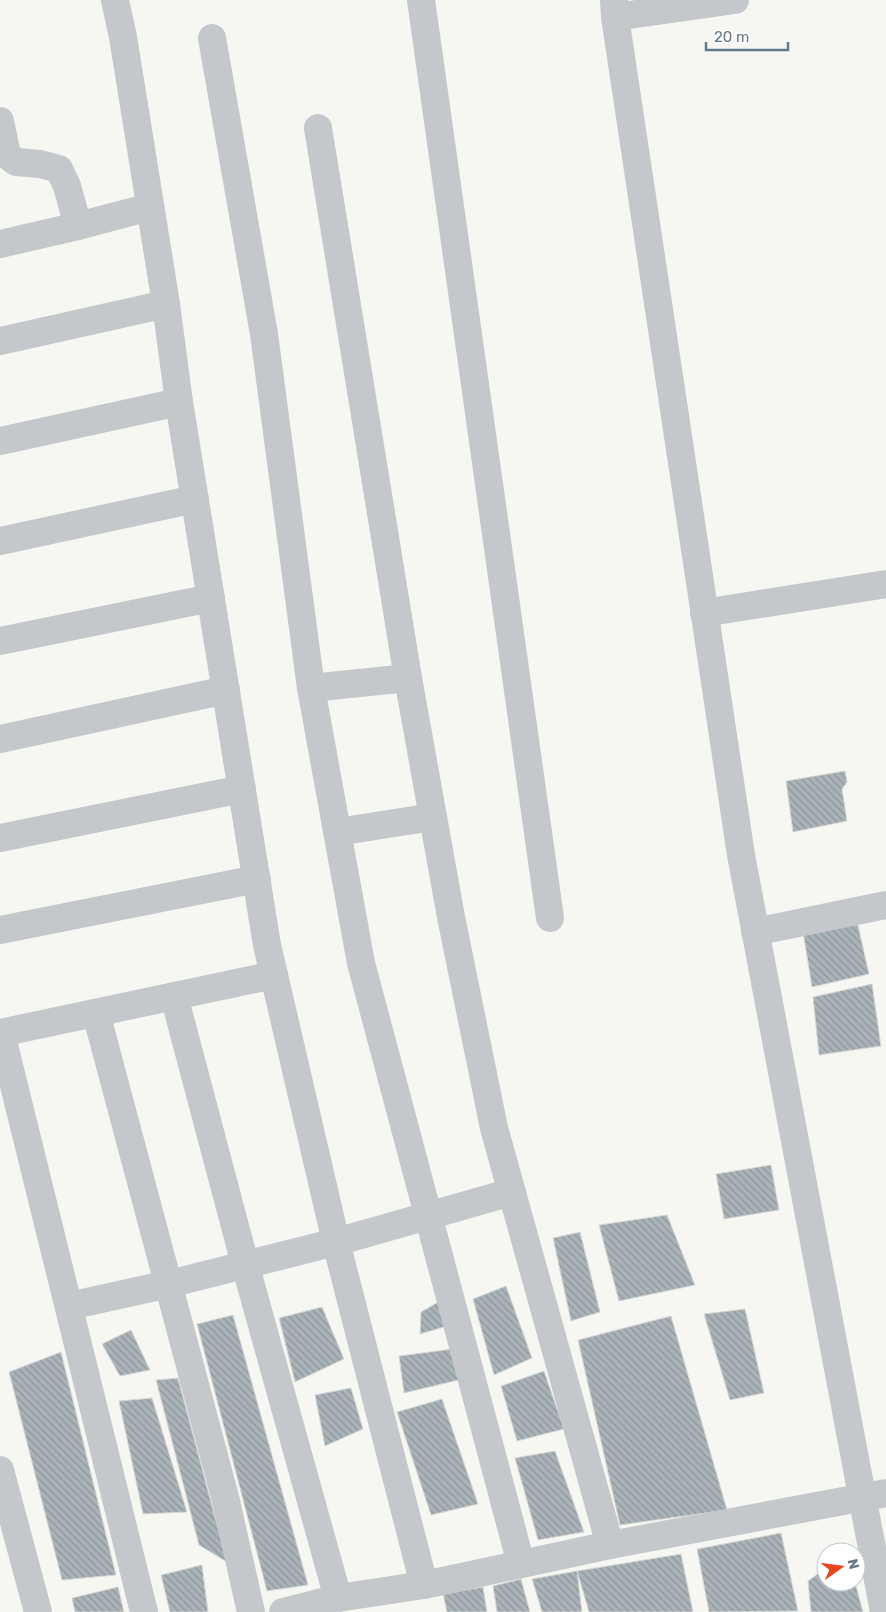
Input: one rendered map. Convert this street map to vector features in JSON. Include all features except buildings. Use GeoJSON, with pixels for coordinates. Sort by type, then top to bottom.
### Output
{"type":"FeatureCollection","features":[{"type":"Feature","properties":{"kind":"street"},"geometry":{"type":"LineString","coordinates":[[115,0],[123,37],[166,304],[179,402],[274,975],[336,1242],[424,1585]]}},
{"type":"Feature","properties":{"kind":"street"},"geometry":{"type":"LineString","coordinates":[[421,0],[550,918]]}},
{"type":"Feature","properties":{"kind":"street"},"geometry":{"type":"LineString","coordinates":[[736,0],[615,8],[741,855],[755,932],[874,1496],[884,1612]]}},
{"type":"Feature","properties":{"kind":"street"},"geometry":{"type":"LineString","coordinates":[[212,38],[264,334],[311,688],[361,963],[521,1564]]}},
{"type":"Feature","properties":{"kind":"street"},"geometry":{"type":"LineString","coordinates":[[0,121],[7,155],[16,162],[40,164],[59,169],[68,186],[78,226]]}},
{"type":"Feature","properties":{"kind":"street"},"geometry":{"type":"LineString","coordinates":[[318,128],[408,678],[451,917],[494,1128],[610,1545]]}},
{"type":"Feature","properties":{"kind":"street"},"geometry":{"type":"LineString","coordinates":[[0,244],[150,207]]}},
{"type":"Feature","properties":{"kind":"street"},"geometry":{"type":"LineString","coordinates":[[0,341],[166,304]]}},
{"type":"Feature","properties":{"kind":"street"},"geometry":{"type":"LineString","coordinates":[[0,441],[179,402]]}},
{"type":"Feature","properties":{"kind":"street"},"geometry":{"type":"LineString","coordinates":[[0,541],[195,499]]}},
{"type":"Feature","properties":{"kind":"street"},"geometry":{"type":"LineString","coordinates":[[704,613],[886,584]]}},
{"type":"Feature","properties":{"kind":"street"},"geometry":{"type":"LineString","coordinates":[[0,641],[211,598]]}},
{"type":"Feature","properties":{"kind":"street"},"geometry":{"type":"LineString","coordinates":[[311,688],[408,678]]}},
{"type":"Feature","properties":{"kind":"street"},"geometry":{"type":"LineString","coordinates":[[0,739],[226,690]]}},
{"type":"Feature","properties":{"kind":"street"},"geometry":{"type":"LineString","coordinates":[[0,838],[242,789]]}},
{"type":"Feature","properties":{"kind":"street"},"geometry":{"type":"LineString","coordinates":[[337,832],[433,817]]}},
{"type":"Feature","properties":{"kind":"street"},"geometry":{"type":"LineString","coordinates":[[0,930],[257,879]]}},
{"type":"Feature","properties":{"kind":"street"},"geometry":{"type":"LineString","coordinates":[[755,932],[886,904]]}},
{"type":"Feature","properties":{"kind":"street"},"geometry":{"type":"LineString","coordinates":[[144,1612],[1,1033],[274,975]]}},
{"type":"Feature","properties":{"kind":"street"},"geometry":{"type":"LineString","coordinates":[[174,996],[245,1264],[338,1598]]}},
{"type":"Feature","properties":{"kind":"street"},"geometry":{"type":"LineString","coordinates":[[96,1013],[225,1496],[251,1612]]}},
{"type":"Feature","properties":{"kind":"street"},"geometry":{"type":"LineString","coordinates":[[69,1306],[169,1284],[336,1242],[512,1192]]}},
{"type":"Feature","properties":{"kind":"street"},"geometry":{"type":"LineString","coordinates":[[0,1470],[38,1612]]}},
{"type":"Feature","properties":{"kind":"street"},"geometry":{"type":"LineString","coordinates":[[283,1612],[338,1598],[424,1585],[610,1545],[874,1496]]}}]}
